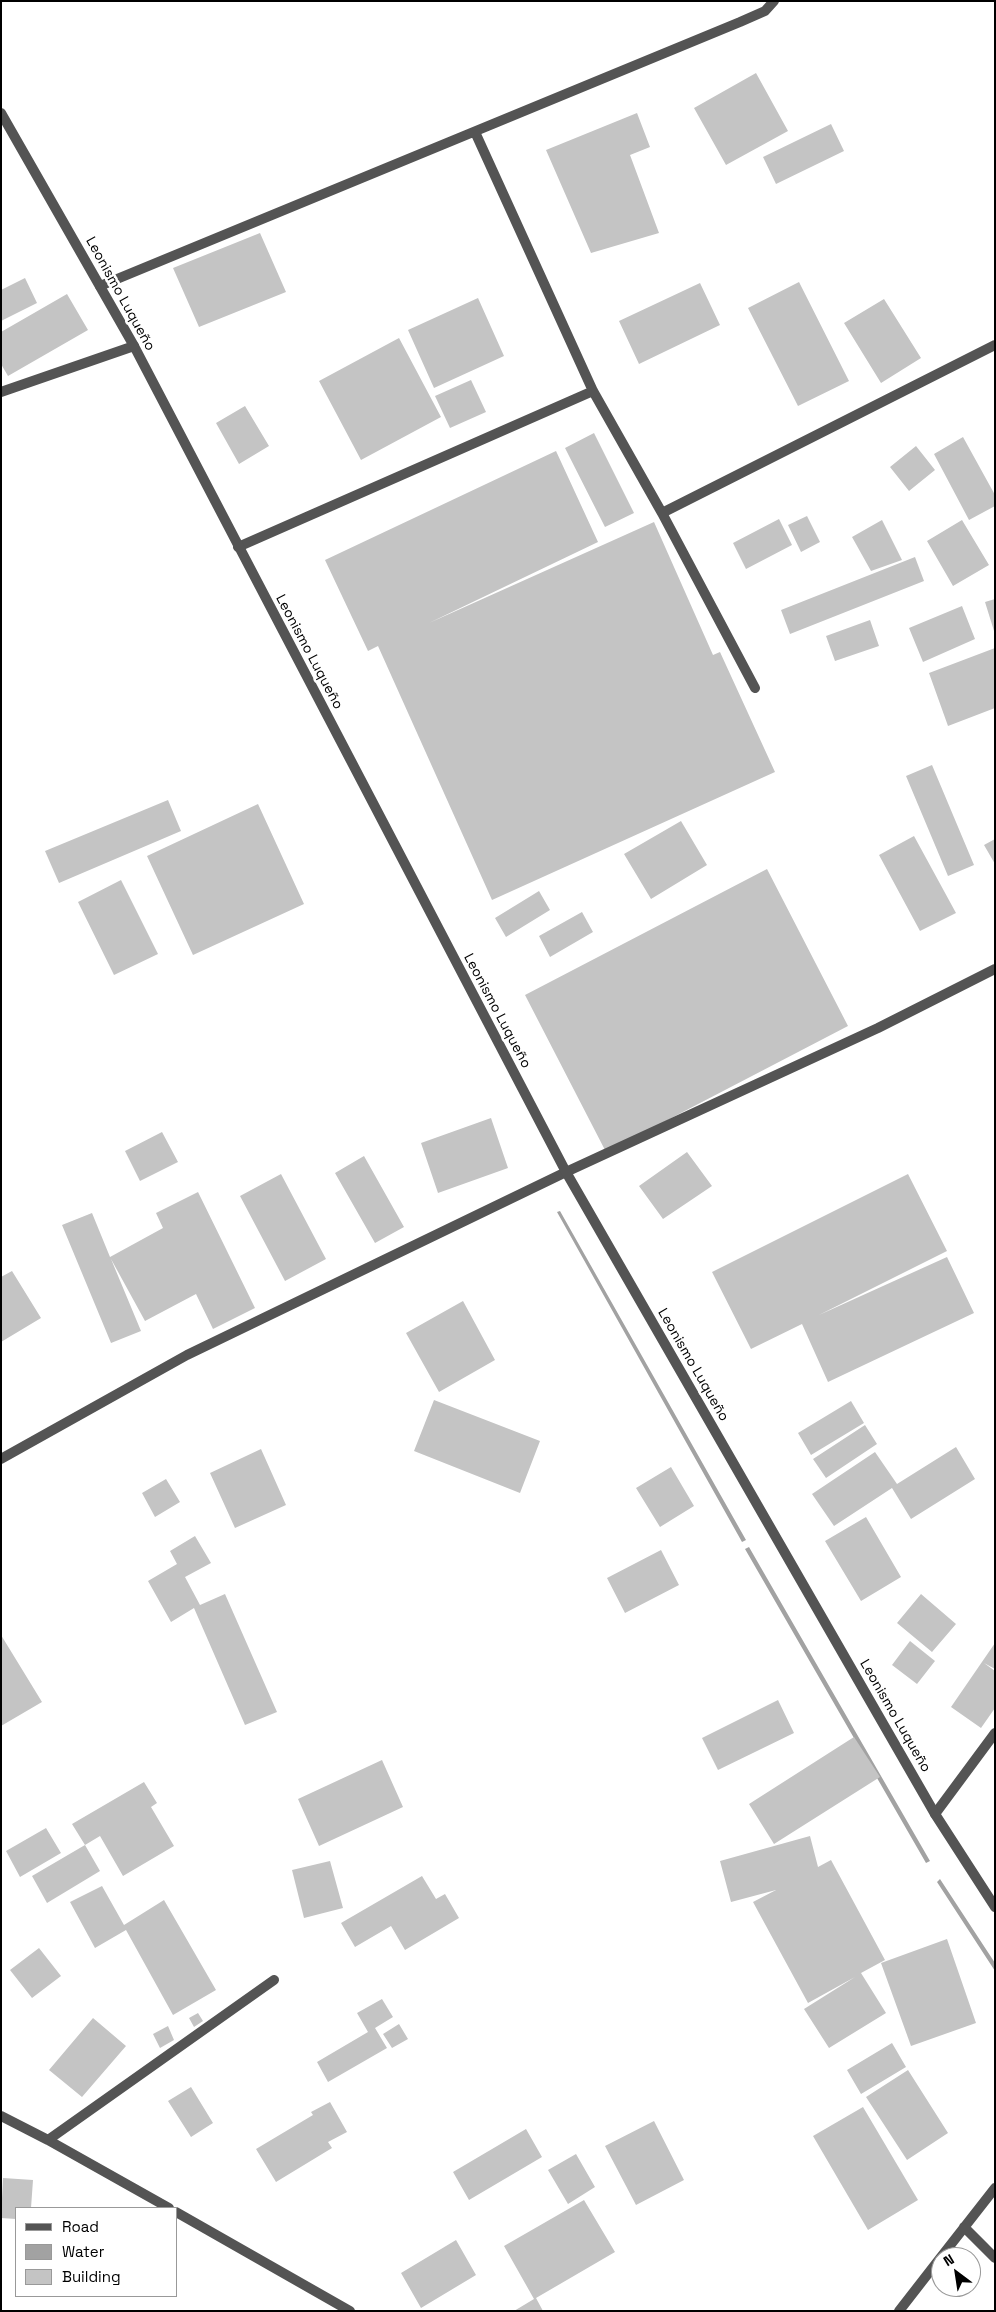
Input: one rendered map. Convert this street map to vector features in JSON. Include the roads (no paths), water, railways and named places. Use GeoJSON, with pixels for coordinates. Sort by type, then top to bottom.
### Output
{"type":"FeatureCollection","features":[{"type":"Feature","properties":{"kind":"street"},"geometry":{"type":"LineString","coordinates":[[100,286],[766,11],[774,1]]}},
{"type":"Feature","properties":{"kind":"street","name":"Leonismo Luqueño"},"geometry":{"type":"LineString","coordinates":[[1,113],[134,346],[566,1172],[935,1814],[995,1907]]}},
{"type":"Feature","properties":{"kind":"street"},"geometry":{"type":"LineString","coordinates":[[475,132],[593,391],[662,513],[755,688]]}},
{"type":"Feature","properties":{"kind":"street"},"geometry":{"type":"LineString","coordinates":[[662,513],[995,345]]}},
{"type":"Feature","properties":{"kind":"street"},"geometry":{"type":"LineString","coordinates":[[1,392],[134,346]]}},
{"type":"Feature","properties":{"kind":"street"},"geometry":{"type":"LineString","coordinates":[[238,547],[593,391]]}},
{"type":"Feature","properties":{"kind":"street"},"geometry":{"type":"LineString","coordinates":[[1,1459],[187,1355],[566,1172],[878,1028],[995,969]]}},
{"type":"Feature","properties":{"kind":"street"},"geometry":{"type":"LineString","coordinates":[[935,1814],[995,1733]]}},
{"type":"Feature","properties":{"kind":"street"},"geometry":{"type":"LineString","coordinates":[[48,2140],[274,1980]]}},
{"type":"Feature","properties":{"kind":"street"},"geometry":{"type":"LineString","coordinates":[[1,2116],[48,2140],[167,2207]]}},
{"type":"Feature","properties":{"kind":"street"},"geometry":{"type":"LineString","coordinates":[[949,2247],[995,2188]]}},
{"type":"Feature","properties":{"kind":"street"},"geometry":{"type":"LineString","coordinates":[[178,2213],[350,2311]]}},
{"type":"Feature","properties":{"kind":"street"},"geometry":{"type":"LineString","coordinates":[[964,2227],[995,2258]]}},
{"type":"Feature","properties":{"kind":"street"},"geometry":{"type":"LineString","coordinates":[[900,2311],[931,2270]]}},
{"type":"Feature","properties":{"kind":"water"},"geometry":{"type":"Polygon","coordinates":[[[560,1211],[746,1540],[742,1542],[557,1212],[560,1211]]]}},
{"type":"Feature","properties":{"kind":"water"},"geometry":{"type":"Polygon","coordinates":[[[749,1547],[930,1861],[926,1863],[745,1549],[749,1547]]]}},
{"type":"Feature","properties":{"kind":"water"},"geometry":{"type":"Polygon","coordinates":[[[940,1879],[995,1963],[995,1971],[937,1882],[940,1879]]]}}]}
